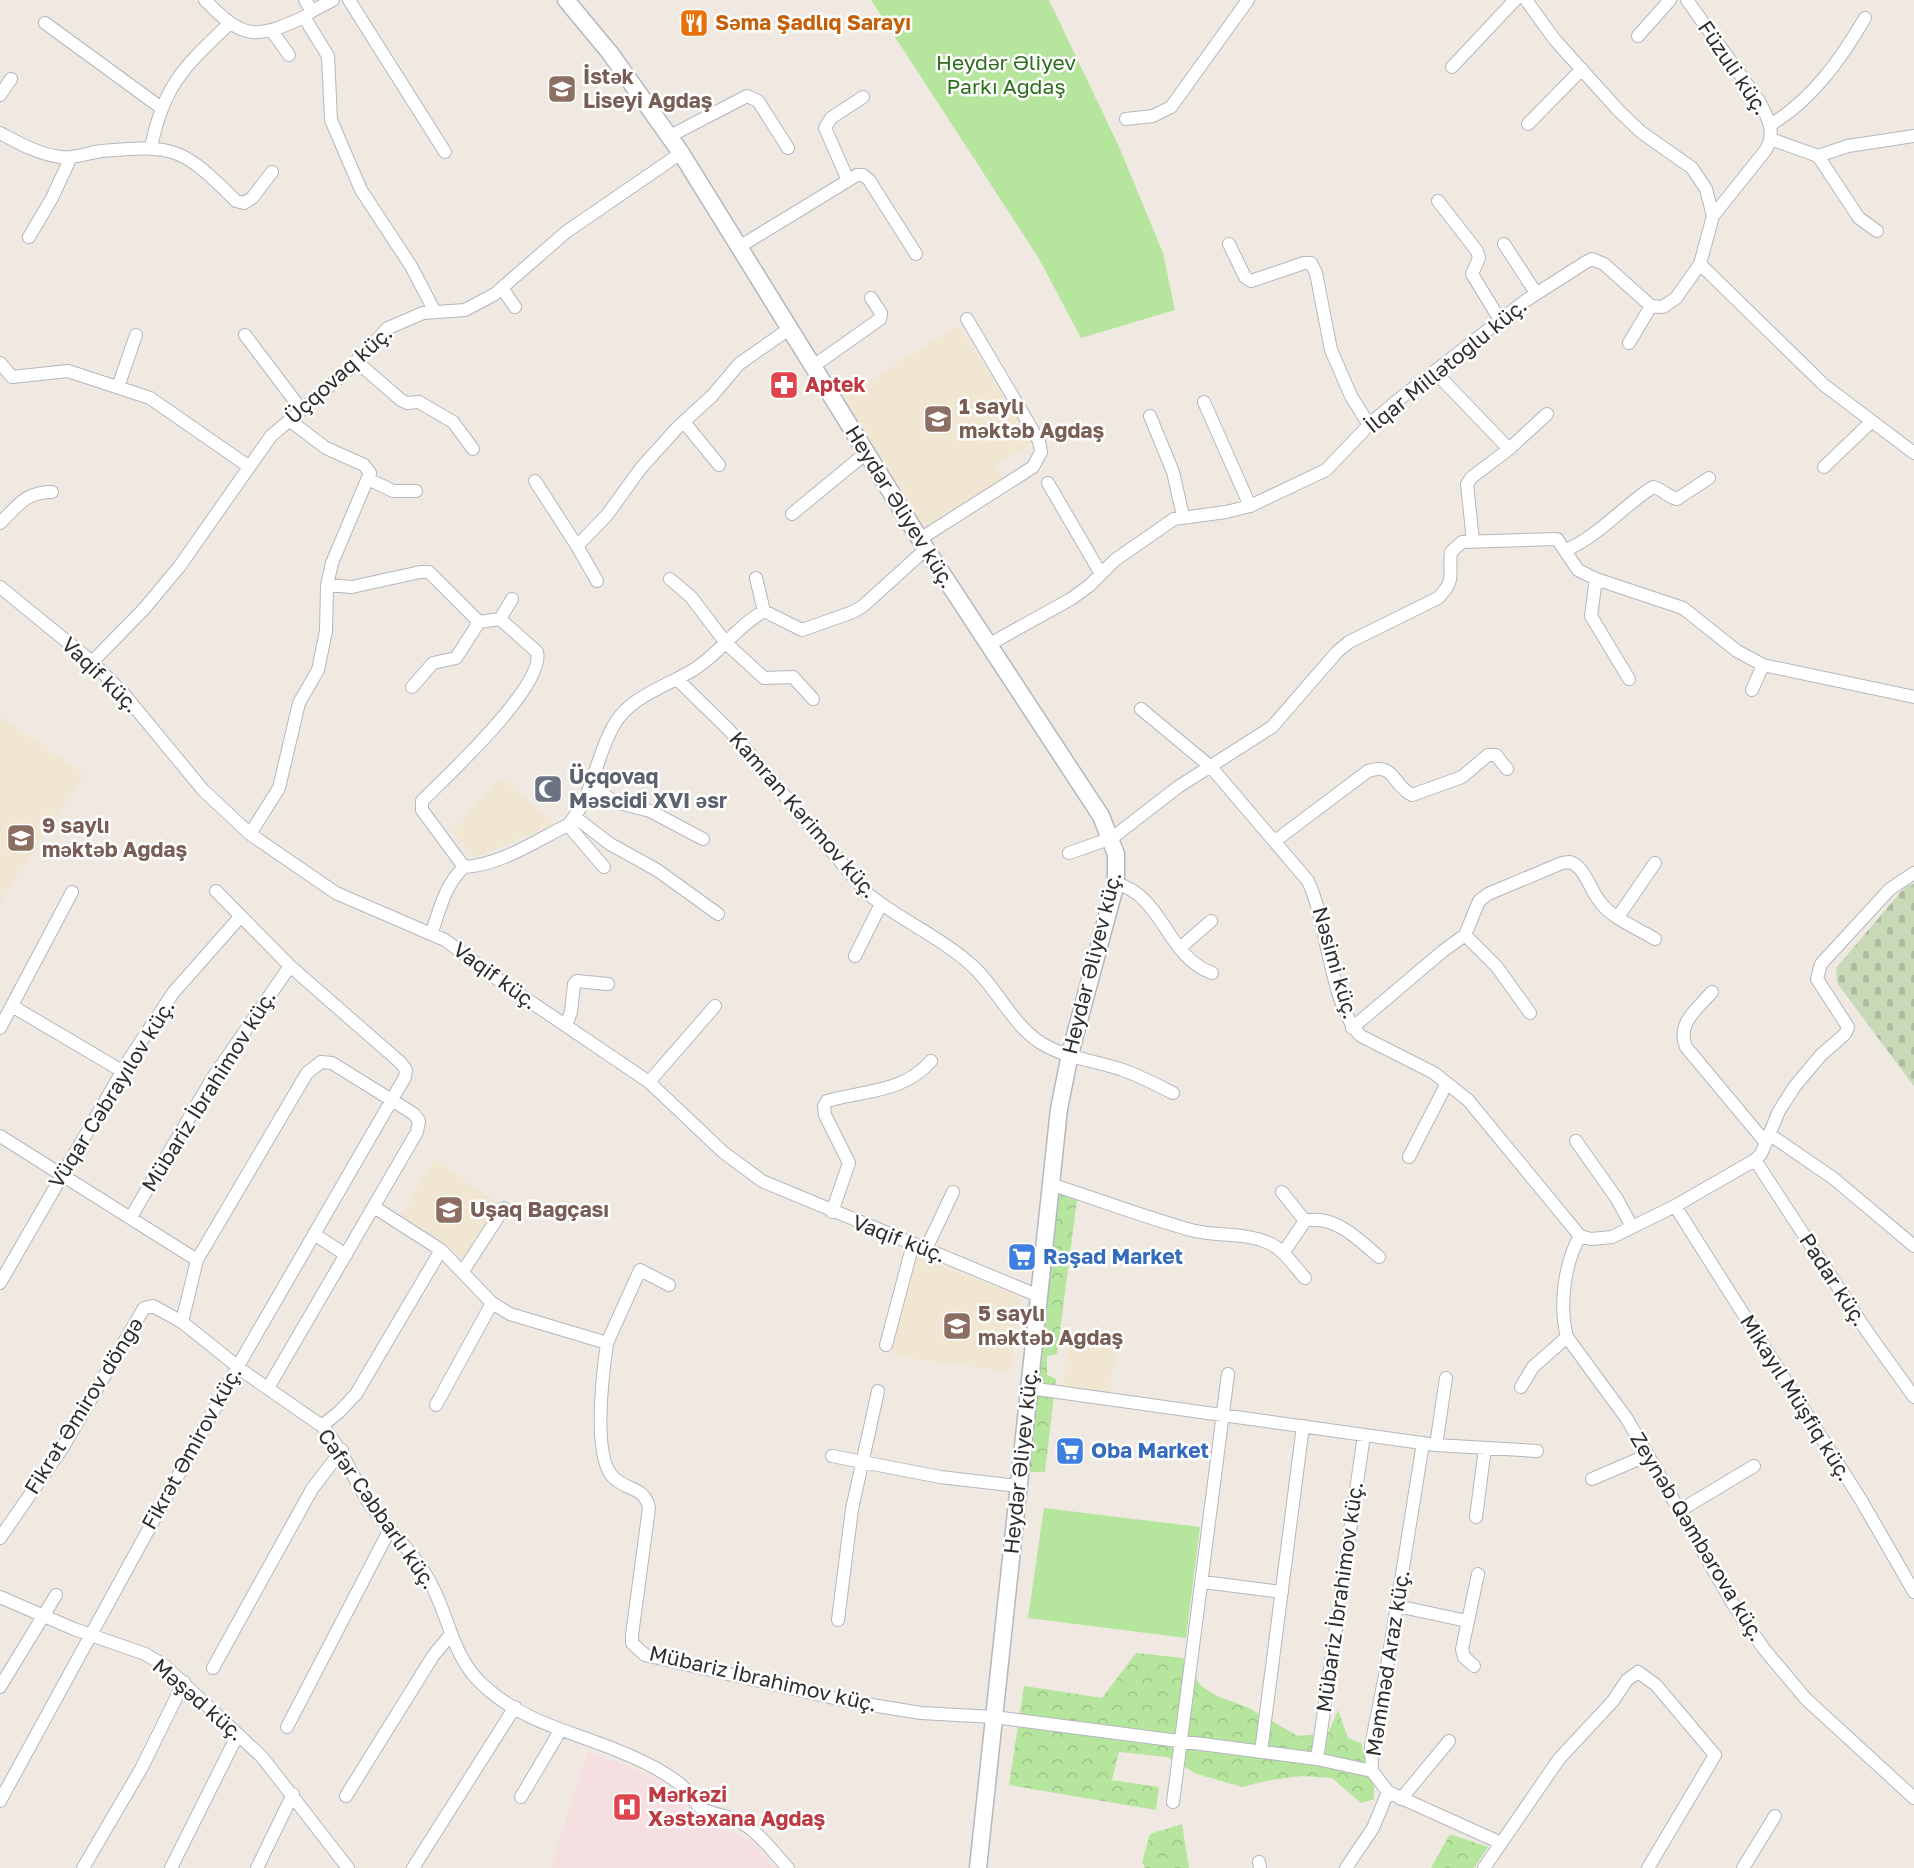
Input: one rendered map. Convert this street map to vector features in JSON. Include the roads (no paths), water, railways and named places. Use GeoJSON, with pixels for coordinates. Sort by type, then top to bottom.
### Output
{"type":"FeatureCollection","features":[{"type":"Feature","properties":{"kind":"main road","name":"Heydər Əliyev küç."},"geometry":{"type":"LineString","coordinates":[[566,0],[610,53],[670,136],[923,544],[1101,816],[1112,838],[1116,861],[1116,883],[1063,1083],[1050,1184],[978,1868]]}},
{"type":"Feature","properties":{"kind":"street"},"geometry":{"type":"LineString","coordinates":[[205,0],[242,31],[255,33],[272,31],[333,0]]}},
{"type":"Feature","properties":{"kind":"street"},"geometry":{"type":"LineString","coordinates":[[305,0],[308,14],[328,56],[331,120],[361,190],[411,266],[435,312]]}},
{"type":"Feature","properties":{"kind":"street"},"geometry":{"type":"LineString","coordinates":[[349,0],[445,152]]}},
{"type":"Feature","properties":{"kind":"street"},"geometry":{"type":"LineString","coordinates":[[1126,119],[1154,116],[1171,108],[1248,0]]}},
{"type":"Feature","properties":{"kind":"street"},"geometry":{"type":"LineString","coordinates":[[1452,67],[1515,0]]}},
{"type":"Feature","properties":{"kind":"street"},"geometry":{"type":"LineString","coordinates":[[1527,0],[1555,40],[1641,132],[1692,168],[1706,189],[1713,216]]}},
{"type":"Feature","properties":{"kind":"street"},"geometry":{"type":"LineString","coordinates":[[1638,36],[1670,0]]}},
{"type":"Feature","properties":{"kind":"street","name":"Füzuli küç."},"geometry":{"type":"LineString","coordinates":[[1687,0],[1759,101],[1770,125],[1771,139]]}},
{"type":"Feature","properties":{"kind":"street"},"geometry":{"type":"LineString","coordinates":[[1770,125],[1808,95],[1827,75],[1865,18]]}},
{"type":"Feature","properties":{"kind":"street"},"geometry":{"type":"LineString","coordinates":[[151,147],[160,107],[175,81],[191,61],[230,22]]}},
{"type":"Feature","properties":{"kind":"street"},"geometry":{"type":"LineString","coordinates":[[45,23],[160,107]]}},
{"type":"Feature","properties":{"kind":"street"},"geometry":{"type":"LineString","coordinates":[[272,31],[289,55]]}},
{"type":"Feature","properties":{"kind":"street"},"geometry":{"type":"LineString","coordinates":[[1528,124],[1582,69]]}},
{"type":"Feature","properties":{"kind":"street"},"geometry":{"type":"LineString","coordinates":[[0,95],[11,79]]}},
{"type":"Feature","properties":{"kind":"street"},"geometry":{"type":"LineString","coordinates":[[670,136],[747,96],[758,101],[788,148]]}},
{"type":"Feature","properties":{"kind":"street"},"geometry":{"type":"LineString","coordinates":[[848,180],[825,128],[831,118],[863,97]]}},
{"type":"Feature","properties":{"kind":"street"},"geometry":{"type":"LineString","coordinates":[[0,132],[29,148],[62,158],[90,152],[151,147],[169,150],[191,160],[236,201],[244,203],[252,198],[272,172]]}},
{"type":"Feature","properties":{"kind":"street"},"geometry":{"type":"LineString","coordinates":[[1818,156],[1848,146],[1914,136]]}},
{"type":"Feature","properties":{"kind":"street"},"geometry":{"type":"LineString","coordinates":[[1629,343],[1651,306],[1657,308],[1669,304],[1700,264],[1713,216],[1765,151],[1771,139],[1818,156],[1859,218],[1877,231]]}},
{"type":"Feature","properties":{"kind":"street","name":"Üçqovaq küç."},"geometry":{"type":"LineString","coordinates":[[92,662],[144,609],[179,567],[271,436],[357,362],[388,328],[423,313],[465,310],[477,305],[502,288],[566,232],[681,153]]}},
{"type":"Feature","properties":{"kind":"street"},"geometry":{"type":"LineString","coordinates":[[29,237],[52,198],[71,157]]}},
{"type":"Feature","properties":{"kind":"street"},"geometry":{"type":"LineString","coordinates":[[739,247],[848,180],[857,175],[863,175],[869,180],[916,254]]}},
{"type":"Feature","properties":{"kind":"street"},"geometry":{"type":"LineString","coordinates":[[1438,201],[1477,251],[1479,258],[1472,274],[1500,320]]}},
{"type":"Feature","properties":{"kind":"street"},"geometry":{"type":"LineString","coordinates":[[1229,244],[1245,277],[1251,282],[1304,262],[1311,263],[1317,273],[1331,350],[1351,396],[1369,425]]}},
{"type":"Feature","properties":{"kind":"street"},"geometry":{"type":"LineString","coordinates":[[1504,244],[1536,293]]}},
{"type":"Feature","properties":{"kind":"street","name":"İlqar Millətoğlu küç."},"geometry":{"type":"LineString","coordinates":[[988,645],[1071,599],[1130,549],[1183,516],[1226,512],[1250,506],[1326,470],[1369,425],[1500,320],[1536,293],[1592,259],[1604,264],[1651,306]]}},
{"type":"Feature","properties":{"kind":"street"},"geometry":{"type":"LineString","coordinates":[[1700,264],[1824,385],[1914,453]]}},
{"type":"Feature","properties":{"kind":"street"},"geometry":{"type":"LineString","coordinates":[[502,288],[515,307]]}},
{"type":"Feature","properties":{"kind":"street"},"geometry":{"type":"LineString","coordinates":[[812,367],[880,319],[881,313],[872,298]]}},
{"type":"Feature","properties":{"kind":"street"},"geometry":{"type":"LineString","coordinates":[[756,578],[764,611],[802,630],[853,612],[923,544],[1034,468],[1041,452],[1039,441],[967,319]]}},
{"type":"Feature","properties":{"kind":"street"},"geometry":{"type":"LineString","coordinates":[[577,546],[607,515],[641,468],[712,396],[739,364],[789,329]]}},
{"type":"Feature","properties":{"kind":"street"},"geometry":{"type":"LineString","coordinates":[[118,387],[136,335]]}},
{"type":"Feature","properties":{"kind":"street"},"geometry":{"type":"LineString","coordinates":[[245,335],[301,409]]}},
{"type":"Feature","properties":{"kind":"street"},"geometry":{"type":"LineString","coordinates":[[357,362],[401,400],[407,403],[419,402],[453,423],[473,449]]}},
{"type":"Feature","properties":{"kind":"street"},"geometry":{"type":"LineString","coordinates":[[0,363],[12,377],[19,379],[55,370],[68,371],[150,399],[171,410],[248,466]]}},
{"type":"Feature","properties":{"kind":"street"},"geometry":{"type":"LineString","coordinates":[[1435,372],[1509,450]]}},
{"type":"Feature","properties":{"kind":"street"},"geometry":{"type":"LineString","coordinates":[[1204,402],[1250,506]]}},
{"type":"Feature","properties":{"kind":"street"},"geometry":{"type":"LineString","coordinates":[[1473,541],[1467,484],[1472,477],[1509,450],[1547,414]]}},
{"type":"Feature","properties":{"kind":"street"},"geometry":{"type":"LineString","coordinates":[[1150,416],[1173,472],[1183,516]]}},
{"type":"Feature","properties":{"kind":"street"},"geometry":{"type":"LineString","coordinates":[[250,834],[279,788],[299,702],[318,670],[326,630],[327,585],[332,563],[368,479],[368,469],[364,465],[326,448],[289,420]]}},
{"type":"Feature","properties":{"kind":"street"},"geometry":{"type":"LineString","coordinates":[[684,422],[719,465]]}},
{"type":"Feature","properties":{"kind":"street"},"geometry":{"type":"LineString","coordinates":[[1824,467],[1871,422]]}},
{"type":"Feature","properties":{"kind":"street"},"geometry":{"type":"LineString","coordinates":[[792,514],[866,453]]}},
{"type":"Feature","properties":{"kind":"street"},"geometry":{"type":"LineString","coordinates":[[1566,550],[1587,540],[1628,503],[1653,487],[1660,488],[1670,498],[1677,499],[1709,478]]}},
{"type":"Feature","properties":{"kind":"street"},"geometry":{"type":"LineString","coordinates":[[368,479],[393,491],[416,491]]}},
{"type":"Feature","properties":{"kind":"street"},"geometry":{"type":"LineString","coordinates":[[535,481],[597,581]]}},
{"type":"Feature","properties":{"kind":"street"},"geometry":{"type":"LineString","coordinates":[[1048,483],[1101,574]]}},
{"type":"Feature","properties":{"kind":"street"},"geometry":{"type":"LineString","coordinates":[[0,524],[28,496],[35,492],[52,492]]}},
{"type":"Feature","properties":{"kind":"street"},"geometry":{"type":"LineString","coordinates":[[1070,853],[1112,838],[1178,787],[1272,727],[1337,652],[1349,642],[1437,598],[1447,589],[1452,578],[1451,552],[1462,542],[1550,537],[1561,542],[1572,564],[1596,579],[1683,608],[1737,651],[1763,665],[1914,697]]}},
{"type":"Feature","properties":{"kind":"street"},"geometry":{"type":"LineString","coordinates":[[327,585],[352,587],[420,572],[429,573],[479,622]]}},
{"type":"Feature","properties":{"kind":"street"},"geometry":{"type":"LineString","coordinates":[[670,579],[691,597],[726,643],[764,678],[793,677],[813,699]]}},
{"type":"Feature","properties":{"kind":"street"},"geometry":{"type":"LineString","coordinates":[[1596,579],[1591,616],[1629,679]]}},
{"type":"Feature","properties":{"kind":"street","name":"Vaqif küç."},"geometry":{"type":"LineString","coordinates":[[0,587],[92,662],[123,693],[203,790],[250,834],[336,893],[432,932],[650,1082],[737,1164],[776,1189],[1039,1296]]}},
{"type":"Feature","properties":{"kind":"street"},"geometry":{"type":"LineString","coordinates":[[500,619],[512,599]]}},
{"type":"Feature","properties":{"kind":"street"},"geometry":{"type":"LineString","coordinates":[[432,932],[443,895],[455,876],[464,867],[494,862],[572,821],[591,786],[614,724],[633,703],[695,669],[764,611]]}},
{"type":"Feature","properties":{"kind":"street"},"geometry":{"type":"LineString","coordinates":[[411,687],[433,663],[456,658],[479,622],[500,619],[537,652],[537,666],[499,722],[422,801],[420,806],[464,867]]}},
{"type":"Feature","properties":{"kind":"street"},"geometry":{"type":"LineString","coordinates":[[1752,690],[1763,665]]}},
{"type":"Feature","properties":{"kind":"street","name":"Kamran Kərimov küç."},"geometry":{"type":"LineString","coordinates":[[677,679],[730,731],[867,893],[881,904],[946,943],[984,976],[1002,1003],[1028,1032],[1040,1042],[1070,1054],[1124,1070],[1173,1093]]}},
{"type":"Feature","properties":{"kind":"street","name":"Nəsimi küç."},"geometry":{"type":"LineString","coordinates":[[1141,709],[1211,767],[1308,881],[1316,898],[1342,1000],[1352,1028],[1360,1036],[1448,1083],[1468,1100],[1580,1236]]}},
{"type":"Feature","properties":{"kind":"street"},"geometry":{"type":"LineString","coordinates":[[1275,841],[1368,771],[1379,768],[1388,770],[1403,790],[1412,795],[1462,777],[1488,755],[1496,755],[1508,769]]}},
{"type":"Feature","properties":{"kind":"street"},"geometry":{"type":"LineString","coordinates":[[591,786],[615,802],[650,811],[703,839]]}},
{"type":"Feature","properties":{"kind":"street"},"geometry":{"type":"LineString","coordinates":[[572,821],[603,867]]}},
{"type":"Feature","properties":{"kind":"street"},"geometry":{"type":"LineString","coordinates":[[572,821],[657,870],[718,914]]}},
{"type":"Feature","properties":{"kind":"street"},"geometry":{"type":"LineString","coordinates":[[1352,1028],[1465,935],[1479,901],[1488,894],[1570,861],[1579,867],[1600,902],[1618,917],[1654,939]]}},
{"type":"Feature","properties":{"kind":"street"},"geometry":{"type":"LineString","coordinates":[[1618,917],[1655,863]]}},
{"type":"Feature","properties":{"kind":"street"},"geometry":{"type":"LineString","coordinates":[[1521,1387],[1533,1367],[1567,1337],[1563,1324],[1567,1268],[1580,1236],[1600,1239],[1612,1237],[1675,1206],[1755,1160],[1779,1111],[1795,1086],[1821,1055],[1845,1034],[1848,1027],[1817,979],[1821,964],[1890,889],[1914,873]]}},
{"type":"Feature","properties":{"kind":"street"},"geometry":{"type":"LineString","coordinates":[[1116,883],[1130,887],[1146,899],[1180,948],[1197,967],[1212,973]]}},
{"type":"Feature","properties":{"kind":"street","name":"Fikrət Əmirov küç."},"geometry":{"type":"LineString","coordinates":[[0,1801],[238,1366],[405,1077],[406,1070],[401,1063],[290,966],[216,891]]}},
{"type":"Feature","properties":{"kind":"street"},"geometry":{"type":"LineString","coordinates":[[0,1028],[72,892]]}},
{"type":"Feature","properties":{"kind":"street"},"geometry":{"type":"LineString","coordinates":[[855,956],[881,904]]}},
{"type":"Feature","properties":{"kind":"street","name":"Vüqar Cəbrayılov küç."},"geometry":{"type":"LineString","coordinates":[[0,1283],[122,1071],[173,993],[240,917]]}},
{"type":"Feature","properties":{"kind":"street"},"geometry":{"type":"LineString","coordinates":[[1180,948],[1211,921]]}},
{"type":"Feature","properties":{"kind":"street"},"geometry":{"type":"LineString","coordinates":[[1465,935],[1497,967],[1530,1013]]}},
{"type":"Feature","properties":{"kind":"street","name":"Mübariz İbrahimov küç."},"geometry":{"type":"LineString","coordinates":[[130,1217],[212,1079],[290,966]]}},
{"type":"Feature","properties":{"kind":"street"},"geometry":{"type":"LineString","coordinates":[[566,1025],[571,1012],[574,984],[582,981],[608,984]]}},
{"type":"Feature","properties":{"kind":"street"},"geometry":{"type":"LineString","coordinates":[[1712,992],[1683,1026],[1681,1035],[1686,1047],[1767,1139],[1833,1178],[1914,1246]]}},
{"type":"Feature","properties":{"kind":"street"},"geometry":{"type":"LineString","coordinates":[[12,1006],[122,1071]]}},
{"type":"Feature","properties":{"kind":"street"},"geometry":{"type":"LineString","coordinates":[[650,1082],[715,1006]]}},
{"type":"Feature","properties":{"kind":"street"},"geometry":{"type":"LineString","coordinates":[[832,1212],[849,1163],[824,1106],[827,1101],[889,1089],[920,1074],[931,1061]]}},
{"type":"Feature","properties":{"kind":"street"},"geometry":{"type":"LineString","coordinates":[[182,1322],[197,1260],[307,1073],[321,1062],[332,1063],[414,1114],[419,1121],[417,1132],[268,1388]]}},
{"type":"Feature","properties":{"kind":"street"},"geometry":{"type":"LineString","coordinates":[[1409,1157],[1448,1083]]}},
{"type":"Feature","properties":{"kind":"street"},"geometry":{"type":"LineString","coordinates":[[0,1136],[197,1260]]}},
{"type":"Feature","properties":{"kind":"street"},"geometry":{"type":"LineString","coordinates":[[1576,1141],[1617,1199],[1632,1227]]}},
{"type":"Feature","properties":{"kind":"street","name":"Padar küç."},"geometry":{"type":"LineString","coordinates":[[1755,1160],[1866,1330],[1914,1397]]}},
{"type":"Feature","properties":{"kind":"street"},"geometry":{"type":"LineString","coordinates":[[1050,1184],[1190,1230],[1214,1236],[1246,1236],[1262,1240],[1283,1253],[1305,1278]]}},
{"type":"Feature","properties":{"kind":"street"},"geometry":{"type":"LineString","coordinates":[[926,1249],[953,1192]]}},
{"type":"Feature","properties":{"kind":"street"},"geometry":{"type":"LineString","coordinates":[[1282,1192],[1305,1221]]}},
{"type":"Feature","properties":{"kind":"street","name":"Mikayıl Müşfiq küç."},"geometry":{"type":"LineString","coordinates":[[1675,1206],[1861,1500],[1914,1592]]}},
{"type":"Feature","properties":{"kind":"street"},"geometry":{"type":"LineString","coordinates":[[374,1207],[441,1250],[492,1303],[534,1324],[607,1343],[640,1270],[669,1285]]}},
{"type":"Feature","properties":{"kind":"street"},"geometry":{"type":"LineString","coordinates":[[463,1271],[504,1208]]}},
{"type":"Feature","properties":{"kind":"street"},"geometry":{"type":"LineString","coordinates":[[1283,1253],[1305,1221],[1311,1219],[1341,1226],[1379,1257]]}},
{"type":"Feature","properties":{"kind":"street"},"geometry":{"type":"LineString","coordinates":[[314,1234],[346,1254]]}},
{"type":"Feature","properties":{"kind":"street"},"geometry":{"type":"LineString","coordinates":[[886,1345],[913,1244]]}},
{"type":"Feature","properties":{"kind":"street"},"geometry":{"type":"LineString","coordinates":[[322,1426],[340,1412],[356,1394],[441,1250]]}},
{"type":"Feature","properties":{"kind":"street"},"geometry":{"type":"LineString","coordinates":[[436,1405],[492,1303]]}},
{"type":"Feature","properties":{"kind":"street","name":"Fikrət Əmirov döngə"},"geometry":{"type":"LineString","coordinates":[[0,1538],[63,1447],[144,1308],[153,1306],[182,1322]]}},
{"type":"Feature","properties":{"kind":"street","name":"Cəfər Cəbbarlı küç."},"geometry":{"type":"LineString","coordinates":[[182,1322],[238,1366],[322,1426],[342,1450],[358,1485],[427,1576],[466,1668],[483,1686],[515,1707],[560,1731],[620,1751],[656,1768],[682,1786],[705,1810],[726,1815],[752,1830],[788,1868]]}},
{"type":"Feature","properties":{"kind":"street","name":"Zeynəb Qəmbərova küç."},"geometry":{"type":"LineString","coordinates":[[1567,1337],[1627,1419],[1733,1604],[1764,1650],[1806,1699],[1914,1798]]}},
{"type":"Feature","properties":{"kind":"street","name":"Mübariz İbrahimov küç."},"geometry":{"type":"LineString","coordinates":[[607,1343],[600,1422],[606,1463],[611,1475],[620,1484],[642,1492],[647,1498],[649,1508],[632,1635],[632,1642],[636,1649],[645,1655],[847,1701],[921,1713],[994,1717]]}},
{"type":"Feature","properties":{"kind":"street"},"geometry":{"type":"LineString","coordinates":[[1173,1802],[1228,1374]]}},
{"type":"Feature","properties":{"kind":"street","name":"Məmməd Araz küç."},"geometry":{"type":"LineString","coordinates":[[1388,1792],[1372,1771],[1371,1746],[1430,1444],[1446,1378]]}},
{"type":"Feature","properties":{"kind":"street"},"geometry":{"type":"LineString","coordinates":[[1029,1388],[1430,1444],[1537,1451]]}},
{"type":"Feature","properties":{"kind":"street"},"geometry":{"type":"LineString","coordinates":[[838,1620],[852,1509],[878,1391]]}},
{"type":"Feature","properties":{"kind":"street"},"geometry":{"type":"LineString","coordinates":[[1261,1752],[1303,1426]]}},
{"type":"Feature","properties":{"kind":"street","name":"Mübariz İbrahimov küç."},"geometry":{"type":"LineString","coordinates":[[1317,1759],[1364,1435]]}},
{"type":"Feature","properties":{"kind":"street"},"geometry":{"type":"LineString","coordinates":[[1476,1516],[1485,1448]]}},
{"type":"Feature","properties":{"kind":"street"},"geometry":{"type":"LineString","coordinates":[[213,1668],[312,1489],[342,1450]]}},
{"type":"Feature","properties":{"kind":"street"},"geometry":{"type":"LineString","coordinates":[[1592,1479],[1648,1455]]}},
{"type":"Feature","properties":{"kind":"street"},"geometry":{"type":"LineString","coordinates":[[832,1456],[940,1477],[1018,1486]]}},
{"type":"Feature","properties":{"kind":"street"},"geometry":{"type":"LineString","coordinates":[[1679,1511],[1754,1466]]}},
{"type":"Feature","properties":{"kind":"street"},"geometry":{"type":"LineString","coordinates":[[287,1727],[390,1529]]}},
{"type":"Feature","properties":{"kind":"street"},"geometry":{"type":"LineString","coordinates":[[1474,1666],[1464,1657],[1462,1649],[1479,1574]]}},
{"type":"Feature","properties":{"kind":"street"},"geometry":{"type":"LineString","coordinates":[[1203,1582],[1282,1592]]}},
{"type":"Feature","properties":{"kind":"street"},"geometry":{"type":"LineString","coordinates":[[0,1687],[45,1617],[56,1595]]}},
{"type":"Feature","properties":{"kind":"street","name":"Məşəd küç."},"geometry":{"type":"LineString","coordinates":[[0,1597],[45,1617],[145,1654],[184,1682],[262,1757],[293,1794],[346,1867]]}},
{"type":"Feature","properties":{"kind":"street"},"geometry":{"type":"LineString","coordinates":[[1397,1606],[1467,1621]]}},
{"type":"Feature","properties":{"kind":"street"},"geometry":{"type":"LineString","coordinates":[[346,1796],[434,1656],[451,1634]]}},
{"type":"Feature","properties":{"kind":"street"},"geometry":{"type":"LineString","coordinates":[[1484,1868],[1558,1759],[1613,1701],[1627,1680],[1638,1672],[1656,1685],[1715,1755],[1648,1868]]}},
{"type":"Feature","properties":{"kind":"street"},"geometry":{"type":"LineString","coordinates":[[83,1868],[141,1769],[184,1682]]}},
{"type":"Feature","properties":{"kind":"street"},"geometry":{"type":"LineString","coordinates":[[413,1868],[515,1707]]}},
{"type":"Feature","properties":{"kind":"street"},"geometry":{"type":"LineString","coordinates":[[994,1717],[1317,1759],[1372,1771]]}},
{"type":"Feature","properties":{"kind":"street"},"geometry":{"type":"LineString","coordinates":[[521,1797],[560,1731]]}},
{"type":"Feature","properties":{"kind":"street"},"geometry":{"type":"LineString","coordinates":[[171,1868],[238,1734]]}},
{"type":"Feature","properties":{"kind":"street"},"geometry":{"type":"LineString","coordinates":[[1401,1799],[1449,1741]]}},
{"type":"Feature","properties":{"kind":"street"},"geometry":{"type":"LineString","coordinates":[[1346,1868],[1373,1828],[1388,1792],[1501,1843]]}},
{"type":"Feature","properties":{"kind":"street"},"geometry":{"type":"LineString","coordinates":[[257,1868],[293,1794]]}},
{"type":"Feature","properties":{"kind":"street"},"geometry":{"type":"LineString","coordinates":[[1743,1868],[1775,1815]]}},
{"type":"Feature","properties":{"kind":"place","name":"Səma Şadlıq Sarayı"},"geometry":{"type":"Point","coordinates":[694,23]}},
{"type":"Feature","properties":{"kind":"place","name":"İstək Liseyi Ağdaş"},"geometry":{"type":"Point","coordinates":[562,89]}},
{"type":"Feature","properties":{"kind":"place","name":"Aptek"},"geometry":{"type":"Point","coordinates":[784,385]}},
{"type":"Feature","properties":{"kind":"place","name":"1 saylı məktəb Ağdaş"},"geometry":{"type":"Point","coordinates":[938,419]}},
{"type":"Feature","properties":{"kind":"place","name":"Üçqovaq Məscidi XVI əsr"},"geometry":{"type":"Point","coordinates":[548,789]}},
{"type":"Feature","properties":{"kind":"place","name":"9 saylı məktəb Ağdaş"},"geometry":{"type":"Point","coordinates":[21,838]}},
{"type":"Feature","properties":{"kind":"place","name":"Uşaq Bağçası"},"geometry":{"type":"Point","coordinates":[449,1210]}},
{"type":"Feature","properties":{"kind":"place","name":"Rəşad Market"},"geometry":{"type":"Point","coordinates":[1022,1257]}},
{"type":"Feature","properties":{"kind":"place","name":"5 saylı məktəb Ağdaş"},"geometry":{"type":"Point","coordinates":[957,1326]}},
{"type":"Feature","properties":{"kind":"place","name":"Oba Market"},"geometry":{"type":"Point","coordinates":[1070,1451]}},
{"type":"Feature","properties":{"kind":"place","name":"Mərkəzi Xəstəxana Ağdaş"},"geometry":{"type":"Point","coordinates":[627,1807]}},
{"type":"Feature","properties":{"kind":"park label","name":"Heydər Əliyev Parkı Ağdaş"},"geometry":{"type":"Point","coordinates":[1006,75]}}]}
